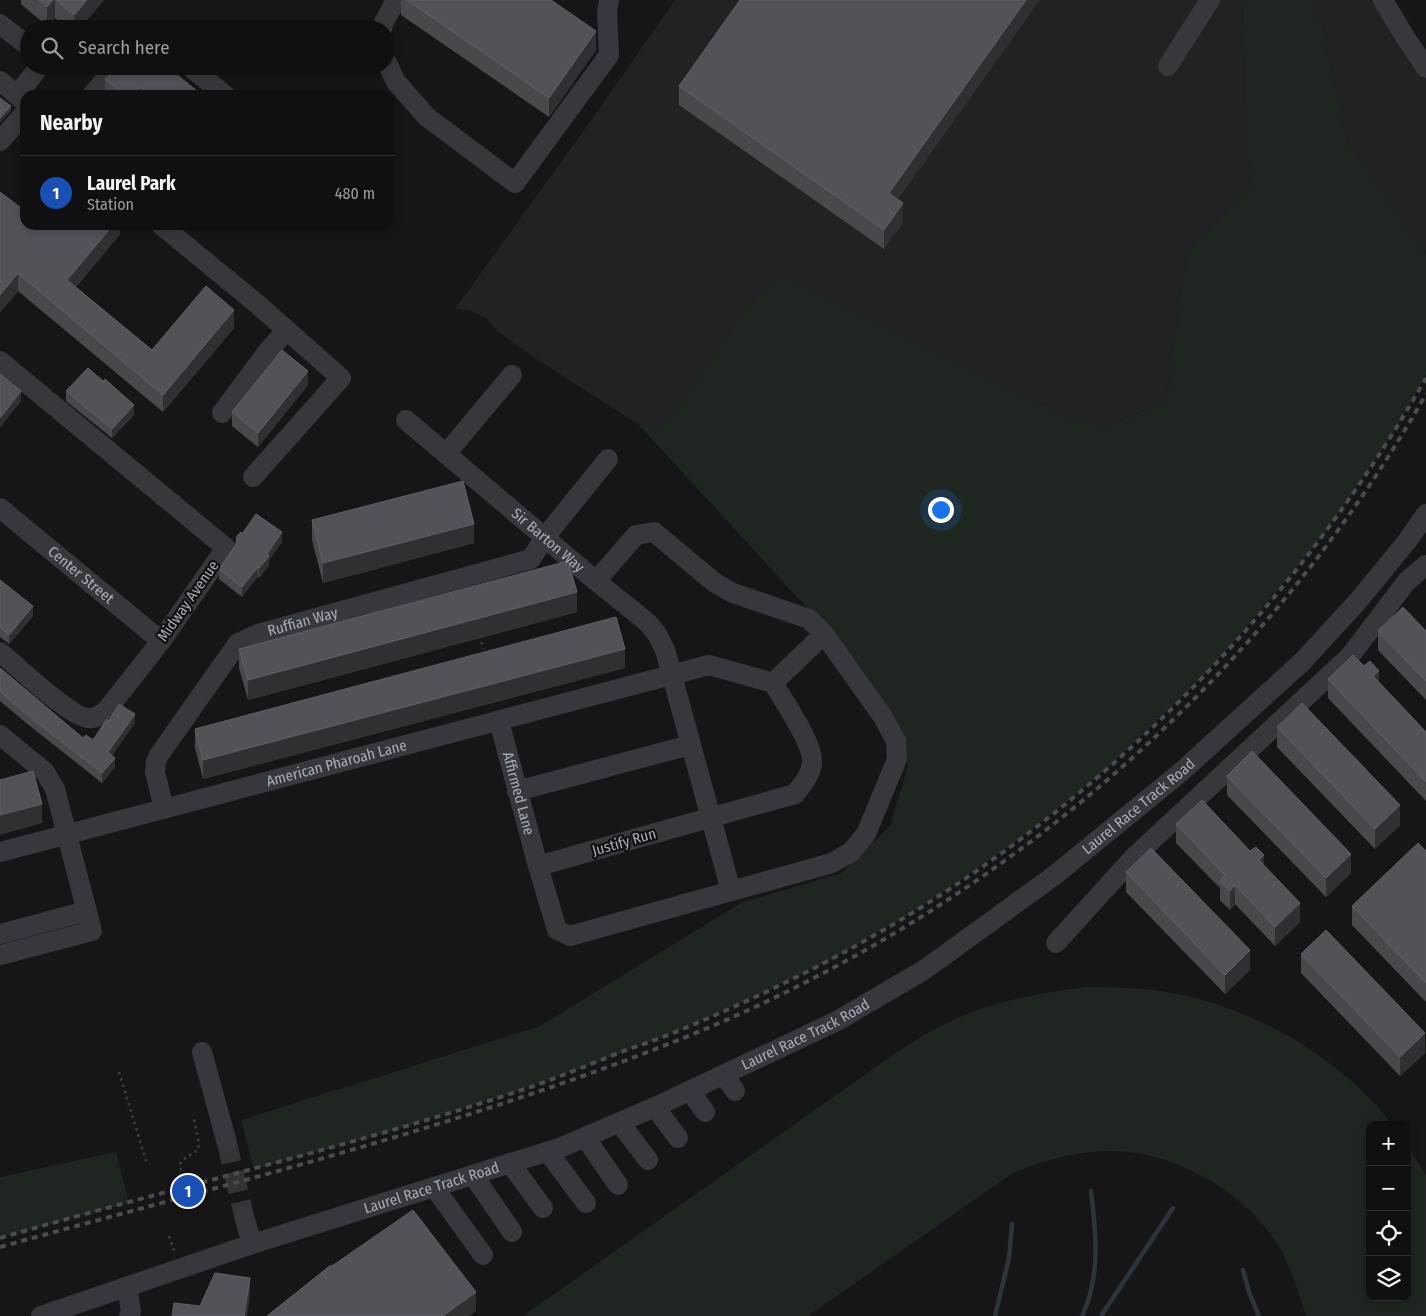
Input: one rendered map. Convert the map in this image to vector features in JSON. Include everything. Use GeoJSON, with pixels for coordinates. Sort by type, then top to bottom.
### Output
{"type":"FeatureCollection","features":[{"type":"Feature","properties":{"kind":"street"},"geometry":{"type":"LineString","coordinates":[[385,20],[396,0]]}},
{"type":"Feature","properties":{"kind":"street"},"geometry":{"type":"LineString","coordinates":[[1168,66],[1210,0]]}},
{"type":"Feature","properties":{"kind":"street"},"geometry":{"type":"LineString","coordinates":[[1383,0],[1426,68]]}},
{"type":"Feature","properties":{"kind":"street"},"geometry":{"type":"LineString","coordinates":[[392,75],[396,82],[427,117],[515,183],[609,55],[603,4]]}},
{"type":"Feature","properties":{"kind":"street"},"geometry":{"type":"LineString","coordinates":[[0,24],[20,40]]}},
{"type":"Feature","properties":{"kind":"street"},"geometry":{"type":"LineString","coordinates":[[28,90],[36,75]]}},
{"type":"Feature","properties":{"kind":"street"},"geometry":{"type":"LineString","coordinates":[[96,90],[109,75]]}},
{"type":"Feature","properties":{"kind":"street"},"geometry":{"type":"LineString","coordinates":[[200,75],[219,90]]}},
{"type":"Feature","properties":{"kind":"street"},"geometry":{"type":"LineString","coordinates":[[0,81],[20,101]]}},
{"type":"Feature","properties":{"kind":"street"},"geometry":{"type":"LineString","coordinates":[[0,141],[20,106]]}},
{"type":"Feature","properties":{"kind":"street"},"geometry":{"type":"LineString","coordinates":[[170,230],[341,378],[254,477]]}},
{"type":"Feature","properties":{"kind":"street"},"geometry":{"type":"LineString","coordinates":[[222,413],[267,352],[287,330]]}},
{"type":"Feature","properties":{"kind":"street","name":"Midway Avenue"},"geometry":{"type":"LineString","coordinates":[[0,361],[226,548],[161,641],[106,711],[90,719],[74,714],[0,652]]}},
{"type":"Feature","properties":{"kind":"street"},"geometry":{"type":"LineString","coordinates":[[446,454],[512,375]]}},
{"type":"Feature","properties":{"kind":"street","name":"Sir Barton Way"},"geometry":{"type":"LineString","coordinates":[[406,420],[596,581],[619,611],[647,622],[657,634],[665,650],[731,891]]}},
{"type":"Feature","properties":{"kind":"street","name":"Ruffian Way"},"geometry":{"type":"LineString","coordinates":[[164,809],[156,781],[156,762],[238,643],[250,636],[531,559],[545,537],[608,459]]}},
{"type":"Feature","properties":{"kind":"street","name":"Center Street"},"geometry":{"type":"LineString","coordinates":[[0,508],[161,641]]}},
{"type":"Feature","properties":{"kind":"street","name":"Laurel Race Track Road"},"geometry":{"type":"LineString","coordinates":[[41,1316],[252,1244],[548,1152],[690,1091],[729,1083],[924,970],[1055,875],[1181,772],[1302,661],[1358,601],[1408,540],[1426,514]]}},
{"type":"Feature","properties":{"kind":"street","name":"Affirmed Lane"},"geometry":{"type":"LineString","coordinates":[[499,721],[557,930],[570,936],[832,864],[851,852],[866,834],[897,759],[896,741],[883,717],[824,634],[810,619],[733,593],[715,583],[654,532],[636,534],[596,581]]}},
{"type":"Feature","properties":{"kind":"street"},"geometry":{"type":"LineString","coordinates":[[1056,943],[1134,857],[1350,656],[1407,581],[1426,565]]}},
{"type":"Feature","properties":{"kind":"street"},"geometry":{"type":"LineString","coordinates":[[773,683],[824,634]]}},
{"type":"Feature","properties":{"kind":"street","name":"American Pharoah Lane"},"geometry":{"type":"LineString","coordinates":[[0,852],[709,665],[773,683]]}},
{"type":"Feature","properties":{"kind":"street","name":"Justify Run"},"geometry":{"type":"LineString","coordinates":[[538,866],[794,794],[807,778],[812,762],[808,743],[773,683]]}},
{"type":"Feature","properties":{"kind":"street"},"geometry":{"type":"LineString","coordinates":[[182,722],[195,729],[201,728]]}},
{"type":"Feature","properties":{"kind":"street"},"geometry":{"type":"LineString","coordinates":[[0,734],[45,772],[55,789],[92,930],[0,955]]}},
{"type":"Feature","properties":{"kind":"street"},"geometry":{"type":"LineString","coordinates":[[518,791],[690,745]]}},
{"type":"Feature","properties":{"kind":"street"},"geometry":{"type":"LineString","coordinates":[[19,776],[29,773],[36,765]]}},
{"type":"Feature","properties":{"kind":"street"},"geometry":{"type":"LineString","coordinates":[[0,934],[87,911]]}},
{"type":"Feature","properties":{"kind":"street"},"geometry":{"type":"LineString","coordinates":[[202,1052],[227,1143]]}},
{"type":"Feature","properties":{"kind":"street"},"geometry":{"type":"LineString","coordinates":[[690,1091],[706,1112]]}},
{"type":"Feature","properties":{"kind":"street"},"geometry":{"type":"LineString","coordinates":[[656,1107],[678,1138]]}},
{"type":"Feature","properties":{"kind":"street"},"geometry":{"type":"LineString","coordinates":[[620,1122],[648,1160]]}},
{"type":"Feature","properties":{"kind":"street"},"geometry":{"type":"LineString","coordinates":[[585,1137],[618,1185]]}},
{"type":"Feature","properties":{"kind":"street"},"geometry":{"type":"LineString","coordinates":[[548,1152],[586,1203]]}},
{"type":"Feature","properties":{"kind":"street"},"geometry":{"type":"LineString","coordinates":[[510,1163],[543,1208]]}},
{"type":"Feature","properties":{"kind":"street"},"geometry":{"type":"LineString","coordinates":[[473,1175],[512,1232]]}},
{"type":"Feature","properties":{"kind":"street"},"geometry":{"type":"LineString","coordinates":[[434,1187],[483,1256]]}},
{"type":"Feature","properties":{"kind":"street"},"geometry":{"type":"LineString","coordinates":[[244,1216],[252,1244]]}},
{"type":"Feature","properties":{"kind":"street"},"geometry":{"type":"LineString","coordinates":[[127,1287],[131,1312],[129,1316]]}},
{"type":"Feature","properties":{"kind":"path"},"geometry":{"type":"LineString","coordinates":[[478,635],[484,649]]}},
{"type":"Feature","properties":{"kind":"path"},"geometry":{"type":"LineString","coordinates":[[119,1072],[147,1164]]}},
{"type":"Feature","properties":{"kind":"path"},"geometry":{"type":"LineString","coordinates":[[182,1177],[181,1161],[195,1154],[198,1150],[199,1143],[194,1119]]}},
{"type":"Feature","properties":{"kind":"shaded area"},"geometry":{"type":"Polygon","coordinates":[[[675,0],[1242,0],[1249,184],[1186,255],[1166,401],[1108,426],[1073,419],[780,276],[748,304],[661,429],[639,425],[532,356],[497,331],[486,318],[469,310],[455,309],[590,122],[675,0]]]}},
{"type":"Feature","properties":{"kind":"shaded area"},"geometry":{"type":"Polygon","coordinates":[[[1242,0],[1312,0],[1322,26],[1348,145],[1368,167],[1426,254],[1426,375],[1392,435],[1324,535],[1208,672],[1099,776],[1021,838],[917,910],[832,959],[753,998],[673,1033],[518,1091],[388,1132],[254,1169],[241,1120],[540,1026],[741,903],[841,873],[890,826],[908,766],[899,728],[853,658],[639,425],[661,429],[748,304],[780,275],[1073,419],[1108,426],[1166,401],[1186,255],[1249,184],[1242,0]]]}},
{"type":"Feature","properties":{"kind":"shaded area"},"geometry":{"type":"Polygon","coordinates":[[[1312,0],[1383,0],[1426,68],[1426,254],[1368,167],[1348,145],[1322,26],[1312,0]]]}},
{"type":"Feature","properties":{"kind":"shaded area"},"geometry":{"type":"Polygon","coordinates":[[[1085,987],[1134,988],[1183,995],[1213,1003],[1272,1027],[1299,1042],[1349,1080],[1372,1101],[1390,1121],[1366,1121],[1366,1301],[1411,1301],[1411,1151],[1426,1175],[1426,1316],[1306,1316],[1282,1252],[1268,1231],[1251,1212],[1231,1195],[1209,1180],[1186,1168],[1161,1159],[1136,1153],[1099,1151],[1061,1157],[1013,1173],[808,1316],[523,1316],[890,1057],[927,1033],[969,1013],[1007,1001],[1085,987]]]}},
{"type":"Feature","properties":{"kind":"shaded area"},"geometry":{"type":"Polygon","coordinates":[[[116,1152],[129,1203],[0,1238],[0,1177],[116,1152]]]}},
{"type":"Feature","properties":{"kind":"building"},"geometry":{"type":"Polygon","coordinates":[[[39,0],[53,0],[47,7],[39,0]]]}},
{"type":"Feature","properties":{"kind":"building"},"geometry":{"type":"Polygon","coordinates":[[[56,0],[87,0],[74,15],[56,0]]]}},
{"type":"Feature","properties":{"kind":"building"},"geometry":{"type":"Polygon","coordinates":[[[407,0],[551,0],[596,31],[549,98],[407,0]]]}},
{"type":"Feature","properties":{"kind":"building"},"geometry":{"type":"Polygon","coordinates":[[[740,0],[1026,0],[889,193],[903,203],[884,230],[679,86],[740,0]]]}},
{"type":"Feature","properties":{"kind":"building"},"geometry":{"type":"Polygon","coordinates":[[[108,75],[177,75],[196,90],[144,90],[141,87],[139,90],[119,90],[105,79],[108,75]]]}},
{"type":"Feature","properties":{"kind":"building"},"geometry":{"type":"Polygon","coordinates":[[[0,98],[11,106],[0,118],[0,98]]]}},
{"type":"Feature","properties":{"kind":"building"},"geometry":{"type":"Polygon","coordinates":[[[0,192],[20,207],[20,230],[109,230],[67,280],[152,350],[206,286],[234,310],[163,395],[18,273],[0,295],[0,192]]]}},
{"type":"Feature","properties":{"kind":"building"},"geometry":{"type":"Polygon","coordinates":[[[282,350],[308,371],[258,433],[232,412],[282,350]]]}},
{"type":"Feature","properties":{"kind":"building"},"geometry":{"type":"Polygon","coordinates":[[[88,368],[103,381],[105,379],[134,405],[112,429],[66,391],[88,368]]]}},
{"type":"Feature","properties":{"kind":"building"},"geometry":{"type":"Polygon","coordinates":[[[0,374],[21,391],[0,418],[0,374]]]}},
{"type":"Feature","properties":{"kind":"building"},"geometry":{"type":"Polygon","coordinates":[[[463,481],[474,524],[323,563],[312,520],[463,481]]]}},
{"type":"Feature","properties":{"kind":"building"},"geometry":{"type":"Polygon","coordinates":[[[256,514],[282,532],[267,554],[269,556],[242,587],[219,569],[236,545],[237,536],[241,532],[242,534],[256,514]]]}},
{"type":"Feature","properties":{"kind":"building"},"geometry":{"type":"Polygon","coordinates":[[[568,561],[577,592],[248,680],[239,649],[568,561]]]}},
{"type":"Feature","properties":{"kind":"building"},"geometry":{"type":"Polygon","coordinates":[[[0,580],[33,606],[9,635],[0,627],[0,580]]]}},
{"type":"Feature","properties":{"kind":"building"},"geometry":{"type":"Polygon","coordinates":[[[1403,607],[1426,631],[1426,681],[1378,631],[1403,607]]]}},
{"type":"Feature","properties":{"kind":"building"},"geometry":{"type":"Polygon","coordinates":[[[616,617],[625,649],[203,760],[195,729],[616,617]]]}},
{"type":"Feature","properties":{"kind":"building"},"geometry":{"type":"Polygon","coordinates":[[[1353,655],[1364,666],[1370,661],[1379,671],[1373,676],[1426,732],[1426,782],[1328,679],[1353,655]]]}},
{"type":"Feature","properties":{"kind":"building"},"geometry":{"type":"Polygon","coordinates":[[[0,668],[83,738],[86,735],[93,740],[107,719],[109,721],[119,704],[135,714],[108,752],[115,758],[102,773],[0,691],[0,668]]]}},
{"type":"Feature","properties":{"kind":"building"},"geometry":{"type":"Polygon","coordinates":[[[1302,703],[1400,805],[1375,829],[1277,727],[1302,703]]]}},
{"type":"Feature","properties":{"kind":"building"},"geometry":{"type":"Polygon","coordinates":[[[1252,751],[1351,854],[1326,878],[1227,776],[1252,751]]]}},
{"type":"Feature","properties":{"kind":"building"},"geometry":{"type":"Polygon","coordinates":[[[33,771],[42,804],[0,815],[0,780],[33,771]]]}},
{"type":"Feature","properties":{"kind":"building"},"geometry":{"type":"Polygon","coordinates":[[[1202,800],[1250,851],[1256,847],[1264,855],[1259,860],[1300,903],[1275,927],[1235,885],[1230,891],[1220,881],[1225,875],[1176,824],[1202,800]]]}},
{"type":"Feature","properties":{"kind":"building"},"geometry":{"type":"Polygon","coordinates":[[[1418,843],[1426,851],[1426,983],[1352,906],[1418,843]]]}},
{"type":"Feature","properties":{"kind":"building"},"geometry":{"type":"Polygon","coordinates":[[[1151,848],[1250,950],[1225,975],[1126,872],[1151,848]]]}},
{"type":"Feature","properties":{"kind":"building"},"geometry":{"type":"Polygon","coordinates":[[[1326,930],[1425,1033],[1400,1057],[1301,954],[1326,930]]]}},
{"type":"Feature","properties":{"kind":"building"},"geometry":{"type":"Polygon","coordinates":[[[413,1210],[476,1292],[443,1316],[267,1316],[331,1265],[413,1210]]]}},
{"type":"Feature","properties":{"kind":"building"},"geometry":{"type":"Polygon","coordinates":[[[215,1273],[250,1278],[244,1316],[172,1316],[174,1303],[200,1306],[215,1273]]]}},
{"type":"Feature","properties":{"kind":"waterway"},"geometry":{"type":"LineString","coordinates":[[1082,1316],[1088,1301],[1095,1270],[1096,1254],[1091,1191]]}},
{"type":"Feature","properties":{"kind":"waterway"},"geometry":{"type":"LineString","coordinates":[[1101,1316],[1173,1208]]}},
{"type":"Feature","properties":{"kind":"waterway"},"geometry":{"type":"LineString","coordinates":[[995,1316],[1009,1258],[1012,1224]]}},
{"type":"Feature","properties":{"kind":"waterway"},"geometry":{"type":"LineString","coordinates":[[1243,1270],[1249,1292],[1259,1316]]}},
{"type":"Feature","properties":{"kind":"tunnel"},"geometry":{"type":"LineString","coordinates":[[227,1143],[244,1216]]}},
{"type":"Feature","properties":{"kind":"railway"},"geometry":{"type":"LineString","coordinates":[[0,1238],[323,1150],[452,1112],[569,1073],[671,1034],[739,1004],[830,960],[917,910],[994,858],[1068,802],[1138,741],[1204,676],[1267,606],[1324,533],[1377,457],[1426,378]]}},
{"type":"Feature","properties":{"kind":"railway"},"geometry":{"type":"LineString","coordinates":[[0,1247],[426,1128],[593,1072],[676,1041],[792,989],[902,929],[1007,859],[1106,781],[1198,695],[1283,602],[1359,501],[1426,394]]}},
{"type":"Feature","properties":{"kind":"place","name":"Laurel Park"},"geometry":{"type":"Point","coordinates":[188,1191]}}]}
